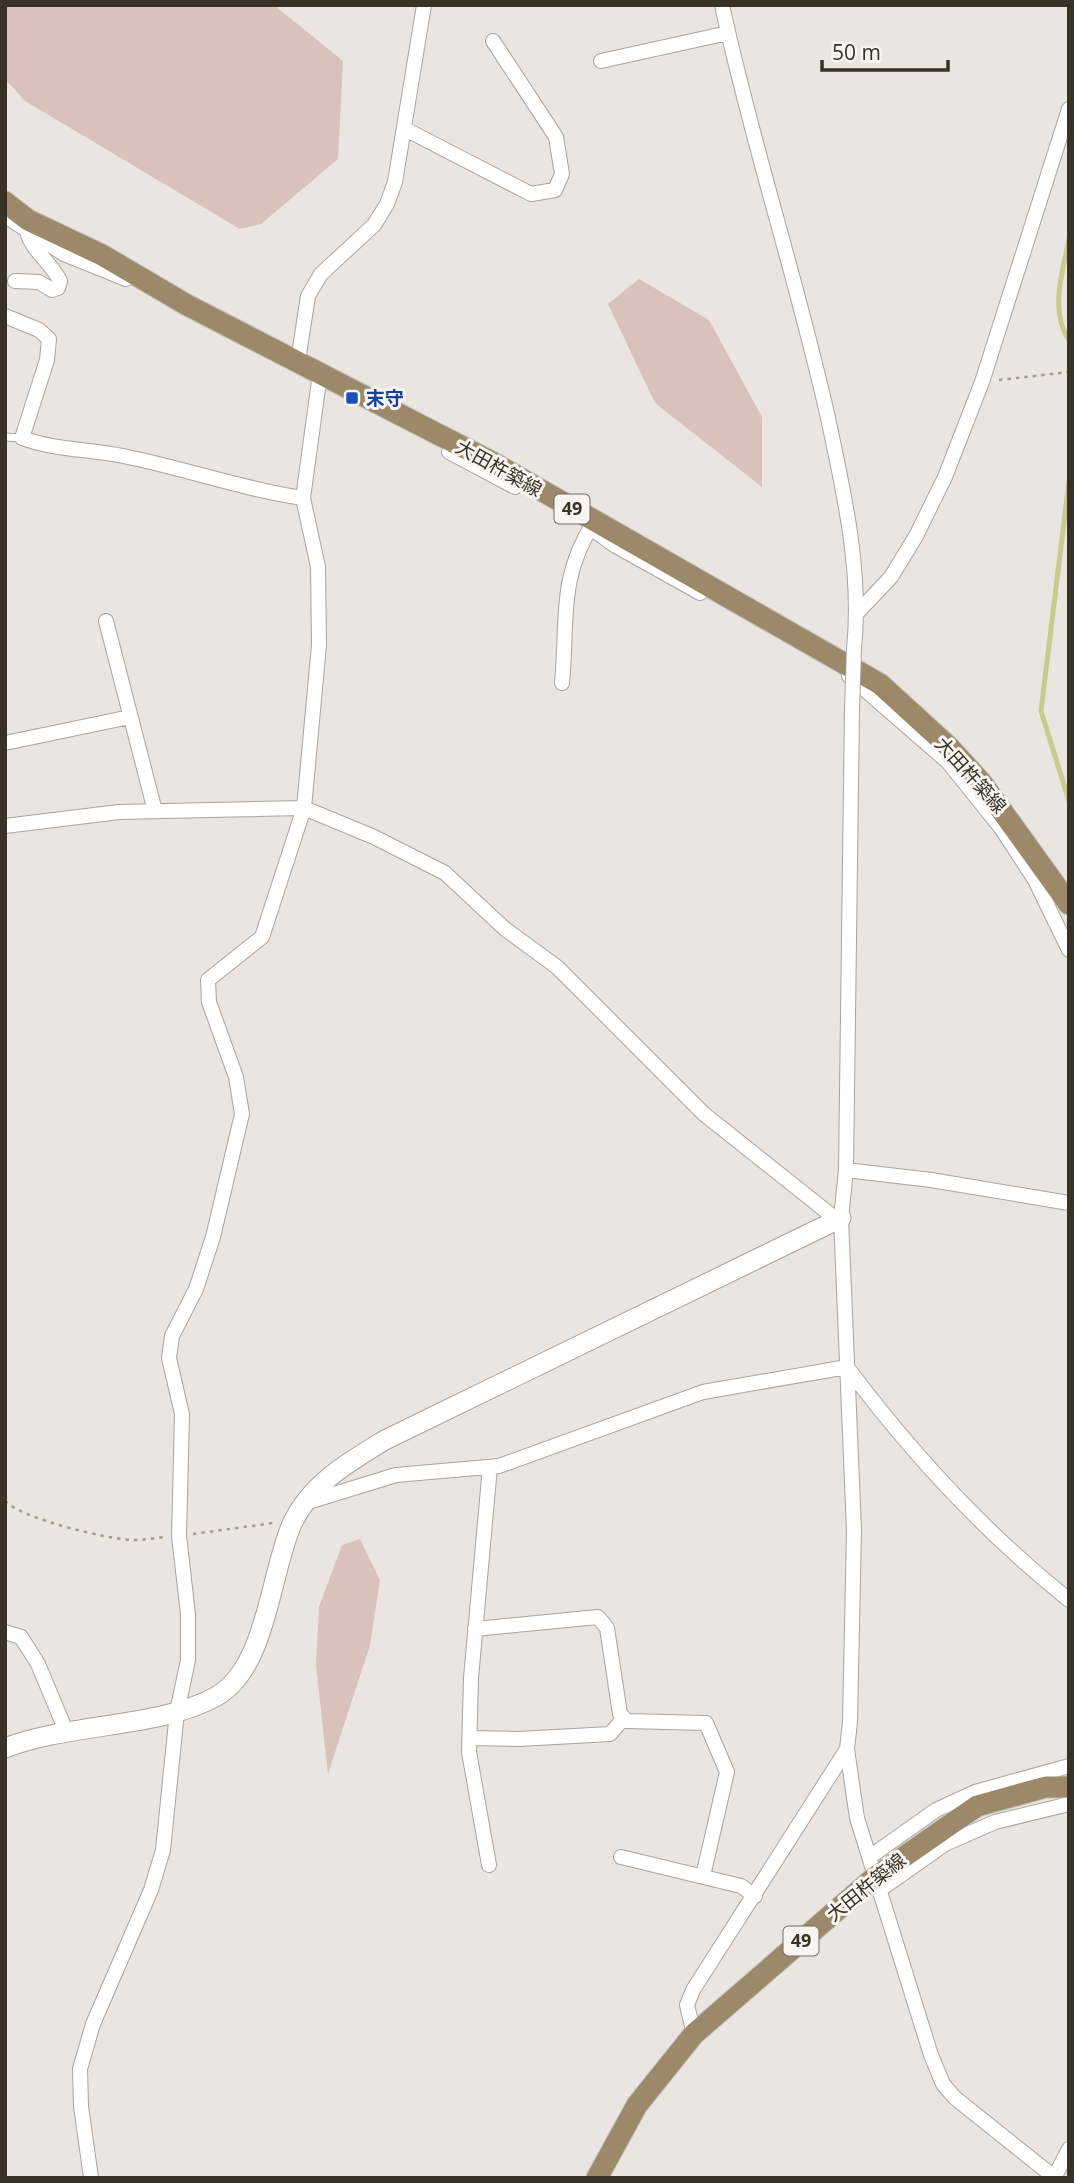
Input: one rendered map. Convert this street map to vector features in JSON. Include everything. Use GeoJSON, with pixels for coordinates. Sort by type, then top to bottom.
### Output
{"type":"FeatureCollection","features":[{"type":"Feature","properties":{"kind":"main road","name":"大田杵築線"},"geometry":{"type":"LineString","coordinates":[[5,202],[27,226],[102,255],[187,305],[298,361],[318,377],[492,462],[592,525],[706,583],[880,684],[949,747],[981,782],[1069,904]]}},
{"type":"Feature","properties":{"kind":"main road","name":"大田杵築線"},"geometry":{"type":"LineString","coordinates":[[597,2178],[637,2105],[694,2034],[875,1874],[977,1806],[1046,1787],[1069,1787]]}},
{"type":"Feature","properties":{"kind":"street"},"geometry":{"type":"LineString","coordinates":[[298,361],[308,296],[321,274],[374,225],[387,204],[395,182],[424,5]]}},
{"type":"Feature","properties":{"kind":"street"},"geometry":{"type":"LineString","coordinates":[[722,5],[820,381],[839,467],[855,573],[858,613],[852,709],[846,1170],[839,1218],[854,1530],[847,1749],[857,1818],[931,2055],[943,2084],[955,2098],[1054,2177],[1069,2149]]}},
{"type":"Feature","properties":{"kind":"street"},"geometry":{"type":"LineString","coordinates":[[601,61],[728,33]]}},
{"type":"Feature","properties":{"kind":"street"},"geometry":{"type":"LineString","coordinates":[[405,129],[531,194],[555,190],[562,174],[556,137],[493,41]]}},
{"type":"Feature","properties":{"kind":"street"},"geometry":{"type":"LineString","coordinates":[[858,613],[891,577],[916,536],[945,477],[982,382],[1069,109]]}},
{"type":"Feature","properties":{"kind":"street"},"geometry":{"type":"LineString","coordinates":[[5,216],[27,226],[64,254],[122,277],[318,377],[303,498],[318,567],[319,645],[304,808],[261,937],[208,981],[209,1002],[236,1077],[242,1114],[213,1237],[196,1289],[172,1336],[169,1358],[182,1414],[183,1465],[179,1536],[188,1614],[188,1660],[177,1712],[163,1850],[146,1901],[93,2024],[80,2069],[81,2106],[91,2178]]}},
{"type":"Feature","properties":{"kind":"street"},"geometry":{"type":"LineString","coordinates":[[15,281],[39,282],[52,290],[58,288],[60,281],[50,262],[30,243],[27,226]]}},
{"type":"Feature","properties":{"kind":"street"},"geometry":{"type":"LineString","coordinates":[[5,316],[39,330],[49,339],[47,360],[22,438],[47,447],[124,456],[212,481],[303,498]]}},
{"type":"Feature","properties":{"kind":"street"},"geometry":{"type":"LineString","coordinates":[[562,683],[569,573],[592,525],[614,545],[856,680],[912,729],[948,762],[1001,828],[1035,880],[1069,950]]}},
{"type":"Feature","properties":{"kind":"street"},"geometry":{"type":"LineString","coordinates":[[106,621],[155,811]]}},
{"type":"Feature","properties":{"kind":"street"},"geometry":{"type":"LineString","coordinates":[[5,743],[130,717]]}},
{"type":"Feature","properties":{"kind":"street"},"geometry":{"type":"LineString","coordinates":[[5,826],[119,812],[304,808],[374,836],[445,873],[505,929],[557,967],[705,1114],[839,1218]]}},
{"type":"Feature","properties":{"kind":"street"},"geometry":{"type":"LineString","coordinates":[[846,1170],[931,1180],[1069,1203]]}},
{"type":"Feature","properties":{"kind":"street"},"geometry":{"type":"LineString","coordinates":[[5,1748],[66,1731],[177,1712],[218,1696],[238,1676],[254,1649],[292,1522],[328,1475],[385,1440],[839,1218]]}},
{"type":"Feature","properties":{"kind":"street"},"geometry":{"type":"LineString","coordinates":[[308,1502],[396,1475],[490,1467],[549,1450],[703,1392],[847,1367]]}},
{"type":"Feature","properties":{"kind":"street"},"geometry":{"type":"LineString","coordinates":[[847,1367],[939,1481],[1022,1562],[1069,1600]]}},
{"type":"Feature","properties":{"kind":"street"},"geometry":{"type":"LineString","coordinates":[[489,1865],[474,1794],[470,1738],[475,1629],[490,1467]]}},
{"type":"Feature","properties":{"kind":"street"},"geometry":{"type":"LineString","coordinates":[[475,1629],[598,1617],[607,1628],[620,1714],[627,1721],[706,1723],[727,1772],[703,1876]]}},
{"type":"Feature","properties":{"kind":"street"},"geometry":{"type":"LineString","coordinates":[[5,1632],[22,1637],[38,1664],[66,1731]]}},
{"type":"Feature","properties":{"kind":"street"},"geometry":{"type":"LineString","coordinates":[[470,1738],[519,1739],[610,1734],[624,1718]]}},
{"type":"Feature","properties":{"kind":"street"},"geometry":{"type":"LineString","coordinates":[[694,2034],[687,2005],[692,1990],[755,1896],[847,1749]]}},
{"type":"Feature","properties":{"kind":"street"},"geometry":{"type":"LineString","coordinates":[[875,1874],[936,1810],[975,1792],[1069,1766]]}},
{"type":"Feature","properties":{"kind":"street"},"geometry":{"type":"LineString","coordinates":[[875,1874],[995,1822],[1069,1804]]}},
{"type":"Feature","properties":{"kind":"street"},"geometry":{"type":"LineString","coordinates":[[621,1857],[741,1886],[755,1896]]}},
{"type":"Feature","properties":{"kind":"lane"},"geometry":{"type":"LineString","coordinates":[[5,437],[22,438]]}},
{"type":"Feature","properties":{"kind":"path"},"geometry":{"type":"LineString","coordinates":[[982,382],[1069,372]]}},
{"type":"Feature","properties":{"kind":"path"},"geometry":{"type":"LineString","coordinates":[[5,1501],[16,1511],[132,1540],[292,1522]]}},
{"type":"Feature","properties":{"kind":"shaded area"},"geometry":{"type":"Polygon","coordinates":[[[5,5],[274,5],[343,61],[338,159],[261,224],[240,229],[25,101],[5,79],[5,5]]]}},
{"type":"Feature","properties":{"kind":"shaded area"},"geometry":{"type":"Polygon","coordinates":[[[639,279],[709,320],[762,417],[762,487],[655,403],[608,304],[639,279]]]}},
{"type":"Feature","properties":{"kind":"shaded area"},"geometry":{"type":"Polygon","coordinates":[[[360,1539],[380,1580],[370,1645],[328,1774],[316,1665],[319,1607],[342,1545],[360,1539]]]}},
{"type":"Feature","properties":{"kind":"waterway"},"geometry":{"type":"LineString","coordinates":[[1069,239],[1059,291],[1060,316],[1069,340]]}},
{"type":"Feature","properties":{"kind":"waterway"},"geometry":{"type":"LineString","coordinates":[[1069,481],[1041,711],[1069,801]]}},
{"type":"Feature","properties":{"kind":"place","name":"末守"},"geometry":{"type":"Point","coordinates":[352,398]}}]}
